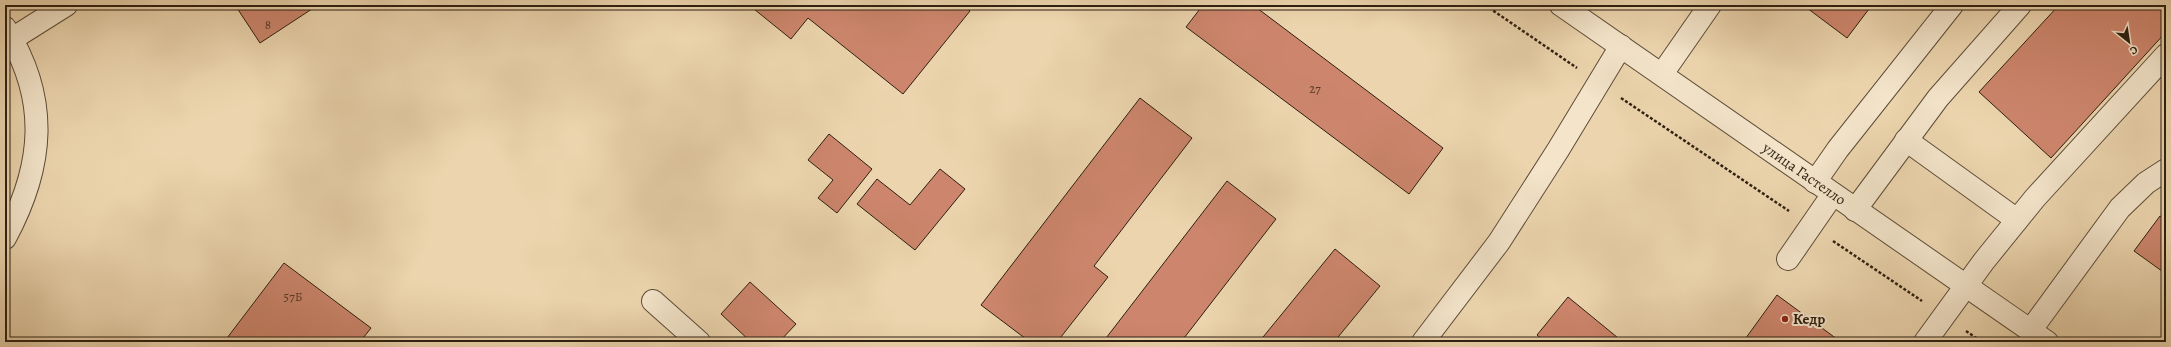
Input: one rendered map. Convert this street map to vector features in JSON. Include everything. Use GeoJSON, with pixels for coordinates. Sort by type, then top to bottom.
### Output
{"type":"FeatureCollection","features":[{"type":"Feature","properties":{"kind":"street"},"geometry":{"type":"LineString","coordinates":[[5,238],[19,208],[30,176],[37,140],[36,105],[29,76],[9,34],[66,5]]}},
{"type":"Feature","properties":{"kind":"street","name":"улица Гастелло"},"geometry":{"type":"LineString","coordinates":[[1561,5],[2038,336]]}},
{"type":"Feature","properties":{"kind":"street"},"geometry":{"type":"LineString","coordinates":[[1662,74],[1710,5]]}},
{"type":"Feature","properties":{"kind":"street"},"geometry":{"type":"LineString","coordinates":[[1815,182],[1838,149],[1952,5]]}},
{"type":"Feature","properties":{"kind":"street"},"geometry":{"type":"LineString","coordinates":[[1855,210],[1938,98],[2020,5]]}},
{"type":"Feature","properties":{"kind":"street"},"geometry":{"type":"LineString","coordinates":[[1423,342],[1499,242],[1558,150],[1621,46]]}},
{"type":"Feature","properties":{"kind":"street"},"geometry":{"type":"LineString","coordinates":[[1925,342],[1966,285],[2017,220],[2166,55]]}},
{"type":"Feature","properties":{"kind":"street"},"geometry":{"type":"LineString","coordinates":[[1906,140],[2017,220]]}},
{"type":"Feature","properties":{"kind":"street"},"geometry":{"type":"LineString","coordinates":[[2038,336],[2120,208],[2142,187],[2166,170]]}},
{"type":"Feature","properties":{"kind":"street"},"geometry":{"type":"LineString","coordinates":[[1788,259],[1833,194]]}},
{"type":"Feature","properties":{"kind":"street"},"geometry":{"type":"LineString","coordinates":[[653,301],[699,342]]}},
{"type":"Feature","properties":{"kind":"path"},"geometry":{"type":"LineString","coordinates":[[1485,5],[1982,342]]}},
{"type":"Feature","properties":{"kind":"building"},"geometry":{"type":"Polygon","coordinates":[[[235,5],[318,5],[260,43],[235,5]]]}},
{"type":"Feature","properties":{"kind":"building"},"geometry":{"type":"Polygon","coordinates":[[[749,5],[962,5],[970,11],[903,94],[808,18],[791,39],[749,5]]]}},
{"type":"Feature","properties":{"kind":"building"},"geometry":{"type":"Polygon","coordinates":[[[1203,5],[1253,5],[1443,148],[1409,194],[1186,27],[1203,5]]]}},
{"type":"Feature","properties":{"kind":"building"},"geometry":{"type":"Polygon","coordinates":[[[1803,5],[1872,5],[1847,38],[1803,5]]]}},
{"type":"Feature","properties":{"kind":"building"},"geometry":{"type":"Polygon","coordinates":[[[2059,5],[2166,5],[2166,32],[2051,158],[1979,92],[2059,5]]]}},
{"type":"Feature","properties":{"kind":"building"},"geometry":{"type":"Polygon","coordinates":[[[1140,98],[1192,138],[1094,266],[1108,277],[1057,342],[1030,342],[981,305],[1140,98]]]}},
{"type":"Feature","properties":{"kind":"building"},"geometry":{"type":"Polygon","coordinates":[[[829,134],[872,169],[837,213],[818,198],[833,180],[808,160],[829,134]]]}},
{"type":"Feature","properties":{"kind":"building"},"geometry":{"type":"Polygon","coordinates":[[[940,169],[965,189],[915,250],[857,204],[877,179],[910,205],[940,169]]]}},
{"type":"Feature","properties":{"kind":"building"},"geometry":{"type":"Polygon","coordinates":[[[1227,181],[1276,219],[1181,342],[1103,342],[1227,181]]]}},
{"type":"Feature","properties":{"kind":"building"},"geometry":{"type":"Polygon","coordinates":[[[2160,216],[2166,220],[2166,274],[2134,251],[2160,216]]]}},
{"type":"Feature","properties":{"kind":"building"},"geometry":{"type":"Polygon","coordinates":[[[1335,249],[1380,286],[1334,342],[1259,342],[1335,249]]]}},
{"type":"Feature","properties":{"kind":"building"},"geometry":{"type":"Polygon","coordinates":[[[284,263],[371,328],[360,342],[224,342],[284,263]]]}},
{"type":"Feature","properties":{"kind":"building"},"geometry":{"type":"Polygon","coordinates":[[[750,282],[796,324],[779,342],[751,342],[721,314],[750,282]]]}},
{"type":"Feature","properties":{"kind":"building","name":"Кедр"},"geometry":{"type":"Polygon","coordinates":[[[1777,295],[1841,342],[1743,342],[1777,295]]]}},
{"type":"Feature","properties":{"kind":"building"},"geometry":{"type":"Polygon","coordinates":[[[1568,297],[1623,342],[1545,342],[1537,335],[1568,297]]]}},
{"type":"Feature","properties":{"kind":"place","name":"Кедр"},"geometry":{"type":"Point","coordinates":[1785,319]}}]}
